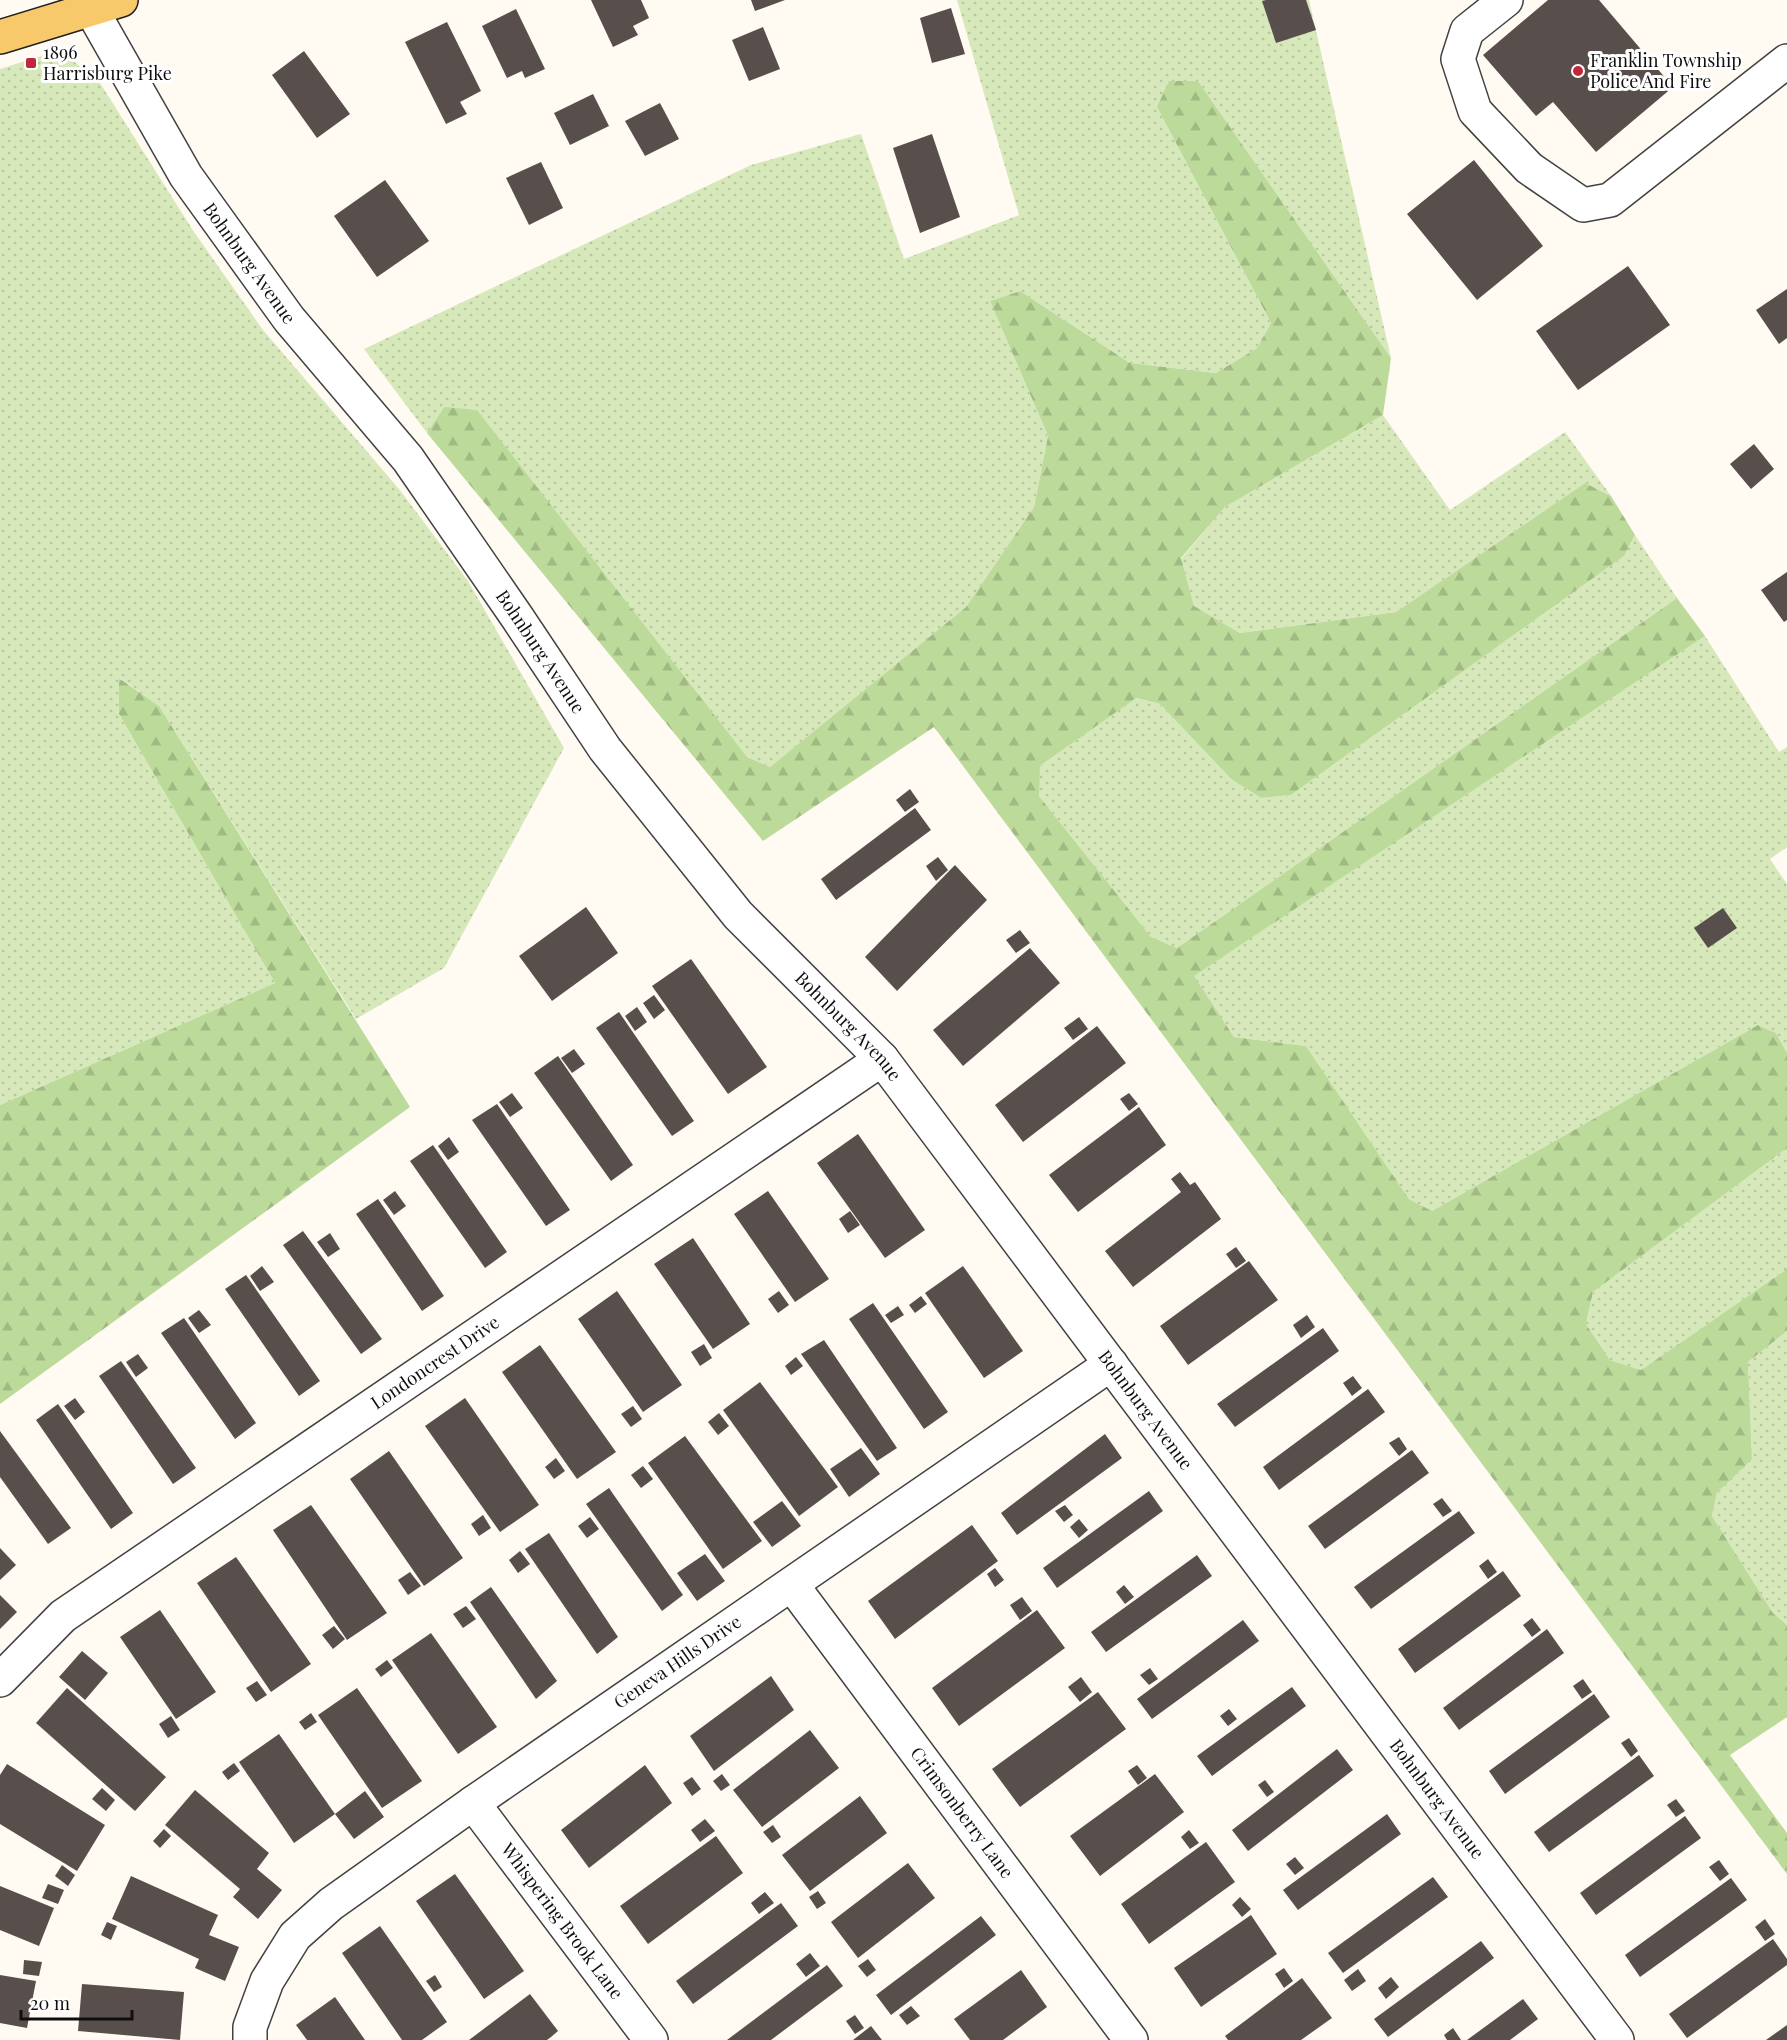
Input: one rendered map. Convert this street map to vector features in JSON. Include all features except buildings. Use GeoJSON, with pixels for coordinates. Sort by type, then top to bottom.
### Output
{"type":"FeatureCollection","features":[{"type":"Feature","properties":{"kind":"main road"},"geometry":{"type":"LineString","coordinates":[[0,38],[106,5]]}},
{"type":"Feature","properties":{"kind":"street"},"geometry":{"type":"LineString","coordinates":[[1506,0],[1467,31],[1458,59],[1475,111],[1529,168],[1583,205],[1610,200],[1787,61]]}},
{"type":"Feature","properties":{"kind":"street","name":"Bohnburg Avenue"},"geometry":{"type":"LineString","coordinates":[[106,5],[186,176],[289,319],[408,459],[518,617],[605,749],[738,915],[882,1059],[1617,2040]]}},
{"type":"Feature","properties":{"kind":"street","name":"Londoncrest Drive"},"geometry":{"type":"LineString","coordinates":[[0,1680],[63,1616],[882,1059]]}},
{"type":"Feature","properties":{"kind":"street","name":"Geneva Hills Drive"},"geometry":{"type":"LineString","coordinates":[[250,2040],[250,2027],[267,1981],[295,1936],[331,1904],[473,1803],[1111,1364]]}},
{"type":"Feature","properties":{"kind":"street","name":"Crimsonberry Lane"},"geometry":{"type":"LineString","coordinates":[[792,1585],[1131,2040]]}},
{"type":"Feature","properties":{"kind":"street","name":"Whispering Brook Lane"},"geometry":{"type":"LineString","coordinates":[[473,1803],[651,2040]]}},
{"type":"Feature","properties":{"kind":"green space"},"geometry":{"type":"Polygon","coordinates":[[[957,0],[1309,0],[1391,358],[1198,81],[1157,107],[1271,323],[1257,348],[1216,373],[1130,363],[1020,291],[990,301],[1048,436],[1034,507],[966,607],[770,767],[747,757],[444,407],[427,433],[364,349],[751,165],[861,134],[904,259],[1019,215],[957,0]]]}},
{"type":"Feature","properties":{"kind":"green space"},"geometry":{"type":"Polygon","coordinates":[[[60,50],[100,83],[194,232],[263,330],[399,489],[468,581],[564,748],[444,968],[356,1019],[159,706],[120,678],[119,714],[275,983],[0,1105],[0,69],[60,50]]]}},
{"type":"Feature","properties":{"kind":"green space"},"geometry":{"type":"Polygon","coordinates":[[[1169,81],[1198,81],[1391,358],[1383,415],[1225,507],[1181,558],[1194,606],[1240,633],[1396,612],[1585,483],[1611,496],[1635,535],[1624,556],[1291,795],[1261,798],[1231,779],[1160,704],[1136,698],[1040,766],[1039,796],[1151,937],[1177,948],[1677,598],[1705,636],[1194,976],[1234,1037],[1306,1046],[1409,1199],[1432,1211],[1758,1025],[1776,1033],[1787,1053],[1787,1148],[1593,1292],[1586,1324],[1610,1360],[1641,1370],[1787,1269],[1787,1331],[1748,1362],[1752,1459],[1717,1493],[1712,1516],[1773,1613],[1787,1625],[1787,1717],[1730,1755],[1787,1833],[1787,1874],[934,727],[763,841],[427,433],[444,407],[477,410],[747,757],[770,767],[966,607],[1034,507],[1048,436],[990,301],[1020,291],[1130,363],[1216,373],[1257,348],[1271,323],[1157,107],[1169,81]]]}},
{"type":"Feature","properties":{"kind":"green space"},"geometry":{"type":"Polygon","coordinates":[[[1383,415],[1450,510],[1565,432],[1611,496],[1585,483],[1396,612],[1240,633],[1194,606],[1181,559],[1225,507],[1383,415]]]}},
{"type":"Feature","properties":{"kind":"green space"},"geometry":{"type":"Polygon","coordinates":[[[1635,535],[1677,598],[1177,948],[1151,937],[1039,796],[1039,767],[1135,698],[1160,704],[1231,779],[1261,798],[1291,795],[1624,556],[1635,535]]]}},
{"type":"Feature","properties":{"kind":"green space"},"geometry":{"type":"Polygon","coordinates":[[[1705,636],[1779,752],[1787,747],[1787,847],[1770,859],[1787,884],[1787,1053],[1776,1033],[1758,1025],[1432,1211],[1409,1199],[1306,1046],[1234,1037],[1193,976],[1705,636]]]}},
{"type":"Feature","properties":{"kind":"green space"},"geometry":{"type":"Polygon","coordinates":[[[119,678],[159,706],[410,1107],[0,1404],[0,1105],[275,983],[119,714],[119,678]]]}},
{"type":"Feature","properties":{"kind":"green space"},"geometry":{"type":"Polygon","coordinates":[[[1787,1148],[1787,1269],[1641,1370],[1610,1360],[1586,1324],[1593,1292],[1787,1148]]]}},
{"type":"Feature","properties":{"kind":"green space"},"geometry":{"type":"Polygon","coordinates":[[[1787,1331],[1787,1625],[1773,1613],[1712,1516],[1717,1493],[1752,1458],[1748,1362],[1787,1331]]]}},
{"type":"Feature","properties":{"kind":"place","name":"1896 Harrisburg Pike"},"geometry":{"type":"Point","coordinates":[31,63]}},
{"type":"Feature","properties":{"kind":"place","name":"Franklin Township Police And Fire"},"geometry":{"type":"Point","coordinates":[1578,71]}}]}
